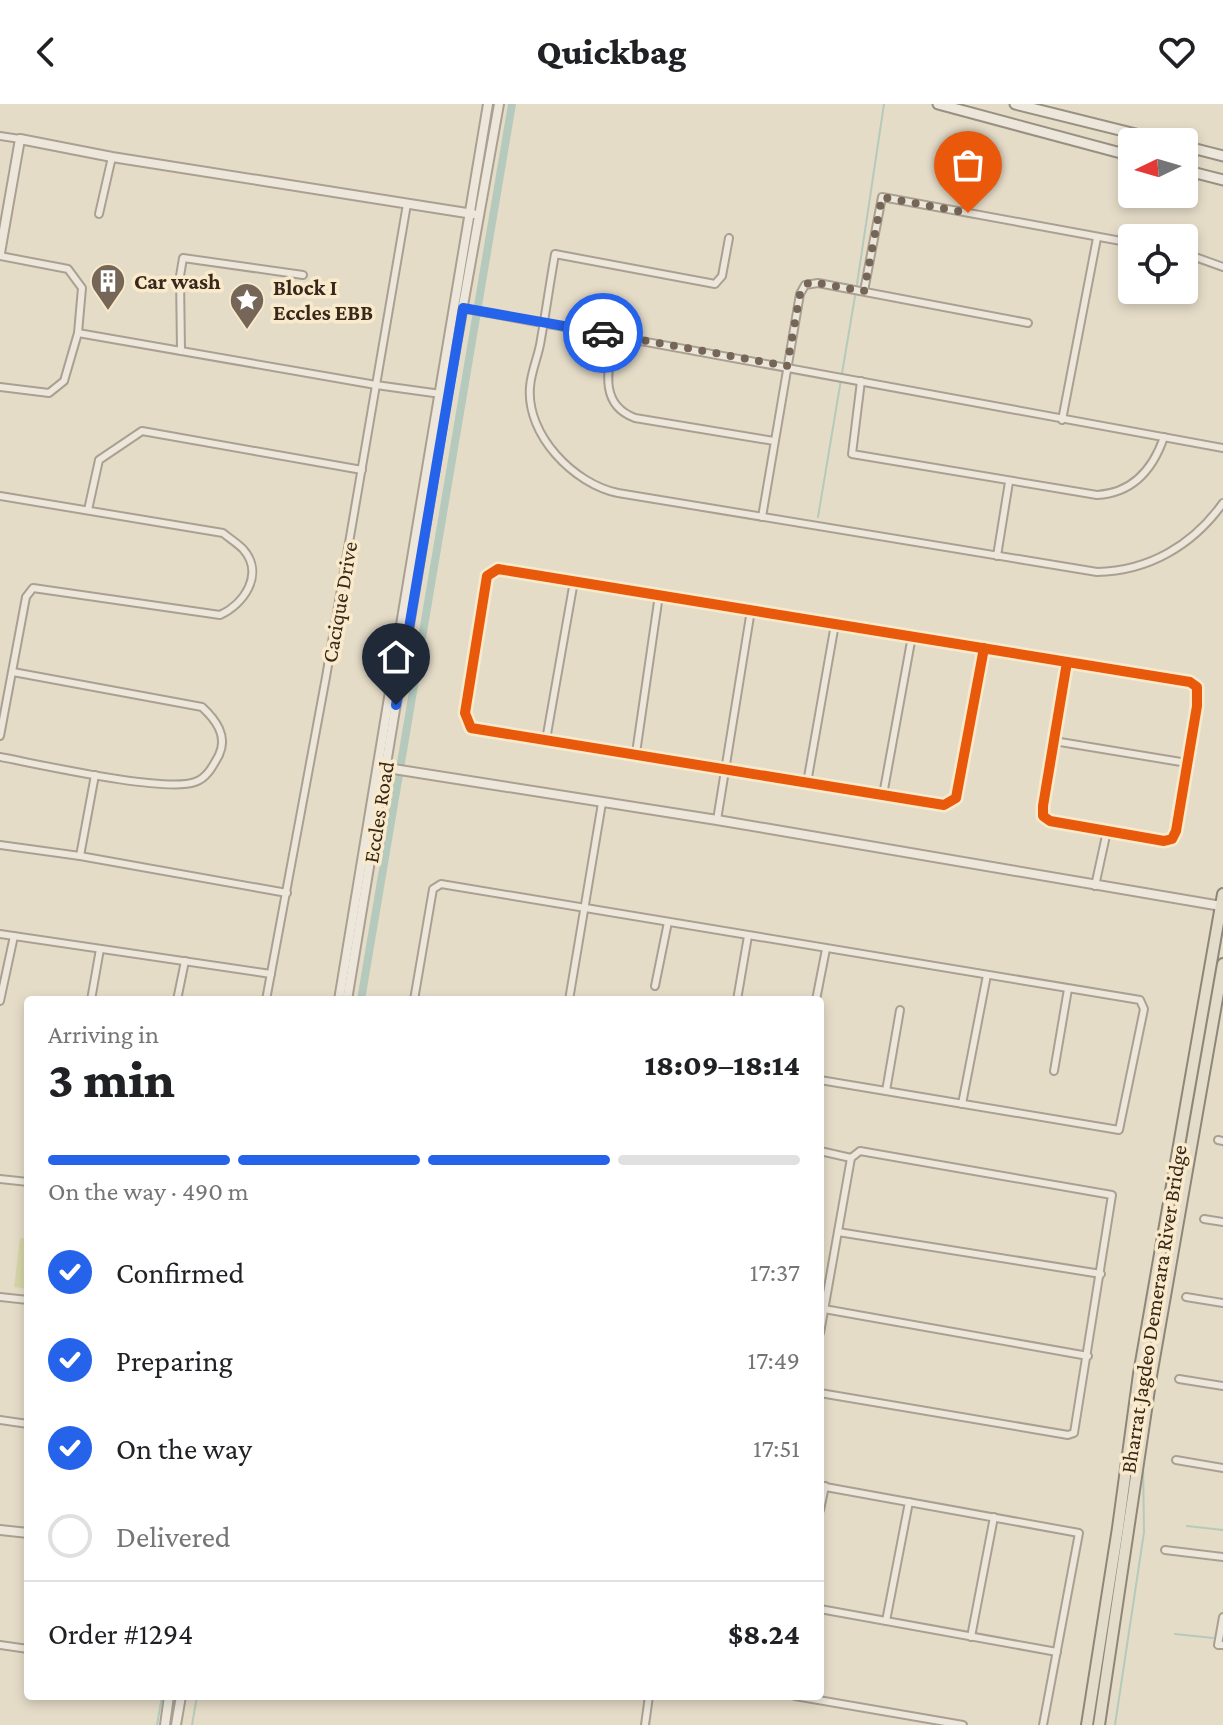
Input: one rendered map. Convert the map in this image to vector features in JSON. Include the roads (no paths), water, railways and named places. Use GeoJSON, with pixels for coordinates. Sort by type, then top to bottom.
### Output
{"type":"FeatureCollection","features":[{"type":"Feature","properties":{"kind":"main road"},"geometry":{"type":"LineString","coordinates":[[938,104],[1118,152]]}},
{"type":"Feature","properties":{"kind":"main road"},"geometry":{"type":"LineString","coordinates":[[1015,104],[1047,108],[1118,128]]}},
{"type":"Feature","properties":{"kind":"main road"},"geometry":{"type":"LineString","coordinates":[[1198,150],[1223,156]]}},
{"type":"Feature","properties":{"kind":"main road"},"geometry":{"type":"LineString","coordinates":[[1198,174],[1223,180]]}},
{"type":"Feature","properties":{"kind":"main road","name":"Bharrat Jagdeo Demerara River Bridge"},"geometry":{"type":"LineString","coordinates":[[1087,1725],[1139,1374],[1223,894]]}},
{"type":"Feature","properties":{"kind":"main road","name":"Bharrat Jagdeo Demerara River Bridge"},"geometry":{"type":"LineString","coordinates":[[1099,1725],[1149,1391],[1223,964]]}},
{"type":"Feature","properties":{"kind":"street","name":"Eccles Road"},"geometry":{"type":"LineString","coordinates":[[458,307],[469,213],[488,104]]}},
{"type":"Feature","properties":{"kind":"street","name":"Eccles Road"},"geometry":{"type":"LineString","coordinates":[[348,996],[442,394],[499,104]]}},
{"type":"Feature","properties":{"kind":"street"},"geometry":{"type":"LineString","coordinates":[[0,136],[112,157],[479,215]]}},
{"type":"Feature","properties":{"kind":"street"},"geometry":{"type":"LineString","coordinates":[[0,387],[49,393],[64,381],[78,333],[82,288],[68,269],[0,255],[20,139]]}},
{"type":"Feature","properties":{"kind":"street"},"geometry":{"type":"LineString","coordinates":[[99,214],[112,157]]}},
{"type":"Feature","properties":{"kind":"street"},"geometry":{"type":"LineString","coordinates":[[864,291],[882,197],[1118,241]]}},
{"type":"Feature","properties":{"kind":"street","name":"Cacique Drive"},"geometry":{"type":"LineString","coordinates":[[267,996],[407,204]]}},
{"type":"Feature","properties":{"kind":"street"},"geometry":{"type":"LineString","coordinates":[[729,238],[722,276],[715,284],[555,254],[530,388],[531,399],[545,439],[562,461],[595,486],[608,491],[1089,571],[1127,570],[1170,553],[1203,526],[1223,503]]}},
{"type":"Feature","properties":{"kind":"street"},"geometry":{"type":"LineString","coordinates":[[1062,420],[1097,238]]}},
{"type":"Feature","properties":{"kind":"street"},"geometry":{"type":"LineString","coordinates":[[181,351],[180,276],[183,258],[303,275]]}},
{"type":"Feature","properties":{"kind":"street"},"geometry":{"type":"LineString","coordinates":[[1198,258],[1223,267]]}},
{"type":"Feature","properties":{"kind":"street"},"geometry":{"type":"LineString","coordinates":[[762,517],[800,294],[805,285],[811,282],[864,291],[1028,323]]}},
{"type":"Feature","properties":{"kind":"street"},"geometry":{"type":"LineString","coordinates":[[458,307],[1223,448]]}},
{"type":"Feature","properties":{"kind":"street"},"geometry":{"type":"LineString","coordinates":[[78,333],[442,394]]}},
{"type":"Feature","properties":{"kind":"street"},"geometry":{"type":"LineString","coordinates":[[614,335],[607,384],[614,403],[621,410],[635,418],[774,441]]}},
{"type":"Feature","properties":{"kind":"street"},"geometry":{"type":"LineString","coordinates":[[861,381],[852,454],[1081,494],[1109,495],[1127,488],[1146,472],[1164,437]]}},
{"type":"Feature","properties":{"kind":"street"},"geometry":{"type":"LineString","coordinates":[[88,510],[99,460],[142,431],[362,470]]}},
{"type":"Feature","properties":{"kind":"street"},"geometry":{"type":"LineString","coordinates":[[997,556],[1009,482]]}},
{"type":"Feature","properties":{"kind":"street"},"geometry":{"type":"LineString","coordinates":[[0,496],[223,533],[245,551],[252,574],[247,595],[234,609],[220,615],[33,588],[26,597],[0,736]]}},
{"type":"Feature","properties":{"kind":"street"},"geometry":{"type":"LineString","coordinates":[[984,648],[956,798],[944,805],[471,728],[465,713],[487,576],[498,569],[912,636],[1190,682],[1197,687],[1197,706],[1176,831],[1172,839],[1164,841],[1050,821],[1043,816],[1067,662]]}},
{"type":"Feature","properties":{"kind":"street"},"geometry":{"type":"LineString","coordinates":[[546,740],[574,581]]}},
{"type":"Feature","properties":{"kind":"street"},"geometry":{"type":"LineString","coordinates":[[636,753],[659,595]]}},
{"type":"Feature","properties":{"kind":"street"},"geometry":{"type":"LineString","coordinates":[[717,820],[751,610]]}},
{"type":"Feature","properties":{"kind":"street"},"geometry":{"type":"LineString","coordinates":[[807,783],[835,624]]}},
{"type":"Feature","properties":{"kind":"street"},"geometry":{"type":"LineString","coordinates":[[883,795],[912,636]]}},
{"type":"Feature","properties":{"kind":"street"},"geometry":{"type":"LineString","coordinates":[[0,757],[95,775],[180,786],[198,781],[212,769],[222,749],[218,722],[202,707],[13,672]]}},
{"type":"Feature","properties":{"kind":"street"},"geometry":{"type":"LineString","coordinates":[[1054,741],[1187,763]]}},
{"type":"Feature","properties":{"kind":"street","name":"Eccles Road"},"geometry":{"type":"LineString","coordinates":[[340,996],[382,767]]}},
{"type":"Feature","properties":{"kind":"street"},"geometry":{"type":"LineString","coordinates":[[382,767],[717,820],[1221,906]]}},
{"type":"Feature","properties":{"kind":"street"},"geometry":{"type":"LineString","coordinates":[[80,856],[95,775]]}},
{"type":"Feature","properties":{"kind":"street"},"geometry":{"type":"LineString","coordinates":[[570,996],[602,803]]}},
{"type":"Feature","properties":{"kind":"street"},"geometry":{"type":"LineString","coordinates":[[1095,886],[1107,831]]}},
{"type":"Feature","properties":{"kind":"street"},"geometry":{"type":"LineString","coordinates":[[0,845],[287,893]]}},
{"type":"Feature","properties":{"kind":"street"},"geometry":{"type":"LineString","coordinates":[[415,996],[433,889],[437,885],[584,907],[1140,1000],[1143,1003],[1121,1129],[824,1081]]}},
{"type":"Feature","properties":{"kind":"street"},"geometry":{"type":"LineString","coordinates":[[655,986],[668,922]]}},
{"type":"Feature","properties":{"kind":"street"},"geometry":{"type":"LineString","coordinates":[[0,934],[271,974]]}},
{"type":"Feature","properties":{"kind":"street"},"geometry":{"type":"LineString","coordinates":[[0,1001],[14,936]]}},
{"type":"Feature","properties":{"kind":"street"},"geometry":{"type":"LineString","coordinates":[[738,996],[748,936]]}},
{"type":"Feature","properties":{"kind":"street"},"geometry":{"type":"LineString","coordinates":[[92,996],[100,949]]}},
{"type":"Feature","properties":{"kind":"street"},"geometry":{"type":"LineString","coordinates":[[817,996],[826,949]]}},
{"type":"Feature","properties":{"kind":"street"},"geometry":{"type":"LineString","coordinates":[[178,996],[185,961]]}},
{"type":"Feature","properties":{"kind":"street"},"geometry":{"type":"LineString","coordinates":[[962,1104],[987,975]]}},
{"type":"Feature","properties":{"kind":"street"},"geometry":{"type":"LineString","coordinates":[[1054,1071],[1068,989]]}},
{"type":"Feature","properties":{"kind":"street"},"geometry":{"type":"LineString","coordinates":[[886,1091],[900,1010]]}},
{"type":"Feature","properties":{"kind":"street"},"geometry":{"type":"LineString","coordinates":[[824,1394],[1068,1435],[1074,1433],[1076,1428],[1088,1356],[1113,1200],[1109,1193],[860,1151],[851,1158],[824,1309],[1088,1356]]}},
{"type":"Feature","properties":{"kind":"street"},"geometry":{"type":"LineString","coordinates":[[824,1152],[851,1158]]}},
{"type":"Feature","properties":{"kind":"street"},"geometry":{"type":"LineString","coordinates":[[0,1179],[24,1182]]}},
{"type":"Feature","properties":{"kind":"street"},"geometry":{"type":"LineString","coordinates":[[1204,1219],[1223,1222]]}},
{"type":"Feature","properties":{"kind":"street"},"geometry":{"type":"LineString","coordinates":[[838,1232],[1101,1274]]}},
{"type":"Feature","properties":{"kind":"street"},"geometry":{"type":"LineString","coordinates":[[0,1297],[24,1300]]}},
{"type":"Feature","properties":{"kind":"street"},"geometry":{"type":"LineString","coordinates":[[1186,1297],[1223,1303]]}},
{"type":"Feature","properties":{"kind":"street"},"geometry":{"type":"LineString","coordinates":[[1179,1379],[1223,1386]]}},
{"type":"Feature","properties":{"kind":"street"},"geometry":{"type":"LineString","coordinates":[[0,1420],[24,1423]]}},
{"type":"Feature","properties":{"kind":"street"},"geometry":{"type":"LineString","coordinates":[[1176,1460],[1223,1468]]}},
{"type":"Feature","properties":{"kind":"street"},"geometry":{"type":"LineString","coordinates":[[824,1486],[1079,1533],[1043,1725]]}},
{"type":"Feature","properties":{"kind":"street"},"geometry":{"type":"LineString","coordinates":[[886,1621],[909,1502]]}},
{"type":"Feature","properties":{"kind":"street"},"geometry":{"type":"LineString","coordinates":[[971,1637],[994,1517]]}},
{"type":"Feature","properties":{"kind":"street"},"geometry":{"type":"LineString","coordinates":[[0,1530],[24,1533]]}},
{"type":"Feature","properties":{"kind":"street"},"geometry":{"type":"LineString","coordinates":[[1165,1550],[1223,1557]]}},
{"type":"Feature","properties":{"kind":"street"},"geometry":{"type":"LineString","coordinates":[[824,1610],[1057,1652]]}},
{"type":"Feature","properties":{"kind":"street"},"geometry":{"type":"LineString","coordinates":[[1223,1617],[1218,1645],[1223,1645]]}},
{"type":"Feature","properties":{"kind":"street"},"geometry":{"type":"LineString","coordinates":[[0,1645],[24,1648]]}},
{"type":"Feature","properties":{"kind":"street"},"geometry":{"type":"LineString","coordinates":[[165,1725],[168,1700]]}},
{"type":"Feature","properties":{"kind":"street"},"geometry":{"type":"LineString","coordinates":[[176,1725],[180,1700]]}},
{"type":"Feature","properties":{"kind":"street"},"geometry":{"type":"LineString","coordinates":[[645,1725],[648,1700]]}},
{"type":"Feature","properties":{"kind":"street"},"geometry":{"type":"LineString","coordinates":[[818,1700],[963,1725]]}},
{"type":"Feature","properties":{"kind":"waterway"},"geometry":{"type":"LineString","coordinates":[[362,996],[512,104]]}},
{"type":"Feature","properties":{"kind":"waterway"},"geometry":{"type":"LineString","coordinates":[[857,284],[884,104]]}},
{"type":"Feature","properties":{"kind":"waterway"},"geometry":{"type":"LineString","coordinates":[[818,517],[855,296]]}},
{"type":"Feature","properties":{"kind":"waterway"},"geometry":{"type":"LineString","coordinates":[[1142,1399],[1223,927]]}},
{"type":"Feature","properties":{"kind":"waterway"},"geometry":{"type":"LineString","coordinates":[[1115,1725],[1144,1532],[1143,1461]]}},
{"type":"Feature","properties":{"kind":"waterway"},"geometry":{"type":"LineString","coordinates":[[1187,1526],[1223,1530]]}},
{"type":"Feature","properties":{"kind":"waterway"},"geometry":{"type":"LineString","coordinates":[[1175,1634],[1213,1638]]}},
{"type":"Feature","properties":{"kind":"waterway"},"geometry":{"type":"LineString","coordinates":[[157,1725],[161,1700]]}},
{"type":"Feature","properties":{"kind":"waterway"},"geometry":{"type":"LineString","coordinates":[[192,1725],[196,1700]]}},
{"type":"Feature","properties":{"kind":"place","name":"Car wash"},"geometry":{"type":"Point","coordinates":[108,312]}},
{"type":"Feature","properties":{"kind":"place","name":"Block I Eccles EBB"},"geometry":{"type":"Point","coordinates":[247,331]}}]}
